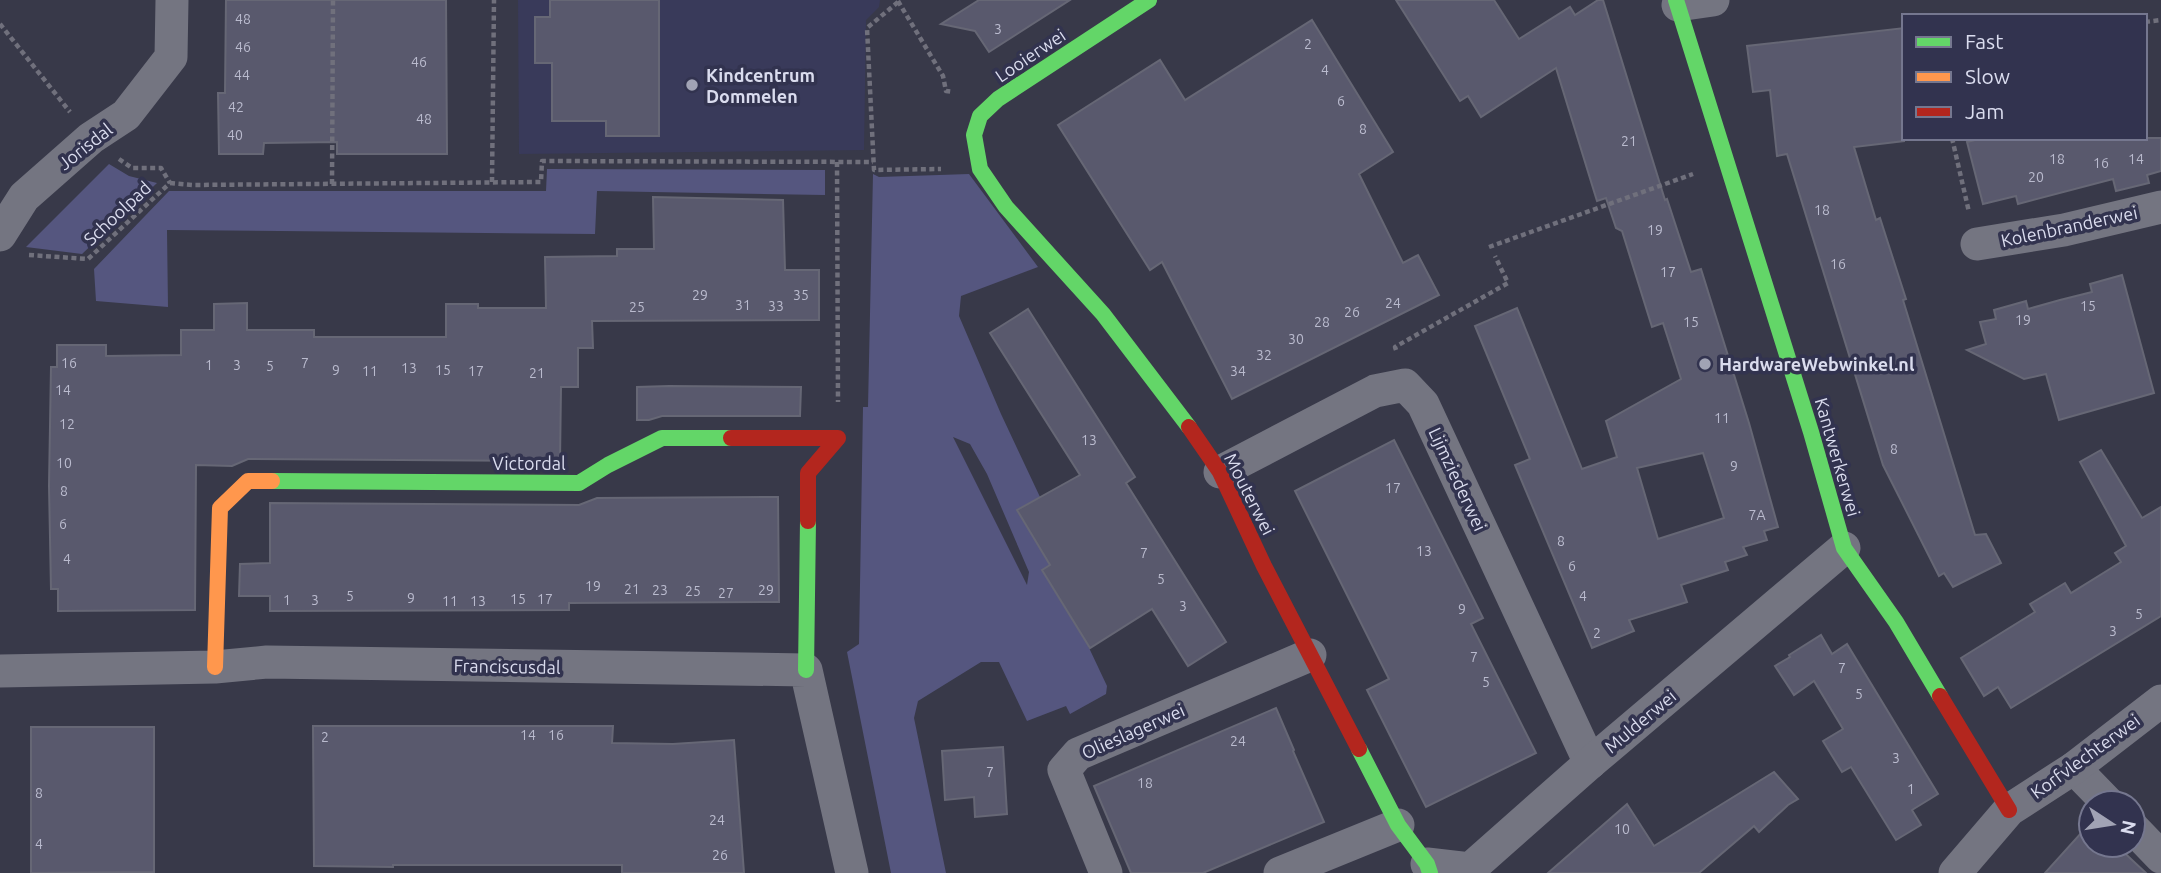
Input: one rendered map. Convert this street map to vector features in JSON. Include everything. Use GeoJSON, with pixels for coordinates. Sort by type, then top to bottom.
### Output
{"type":"FeatureCollection","features":[{"type":"Feature","properties":{"kind":"street","name":"Jorisdal"},"geometry":{"type":"LineString","coordinates":[[11,245],[24,197],[91,138],[126,115],[171,57],[172,0]]}},
{"type":"Feature","properties":{"kind":"street","name":"Looierwei"},"geometry":{"type":"LineString","coordinates":[[980,116],[998,99],[1149,0]]}},
{"type":"Feature","properties":{"kind":"street"},"geometry":{"type":"LineString","coordinates":[[1677,2],[1713,0]]}},
{"type":"Feature","properties":{"kind":"street","name":"Kantwerkerwei"},"geometry":{"type":"LineString","coordinates":[[1677,2],[1811,432],[1844,548],[1896,622],[2009,810]]}},
{"type":"Feature","properties":{"kind":"street"},"geometry":{"type":"LineString","coordinates":[[980,116],[974,135],[980,169]]}},
{"type":"Feature","properties":{"kind":"street","name":"Mouterwei"},"geometry":{"type":"LineString","coordinates":[[980,169],[1006,207],[1103,314],[1220,472],[1264,566],[1398,825],[1429,869]]}},
{"type":"Feature","properties":{"kind":"street","name":"Kolenbranderwei"},"geometry":{"type":"LineString","coordinates":[[1977,244],[2064,230],[2161,207]]}},
{"type":"Feature","properties":{"kind":"street"},"geometry":{"type":"LineString","coordinates":[[1220,472],[1375,391],[1405,385]]}},
{"type":"Feature","properties":{"kind":"street","name":"Lijmziederwei"},"geometry":{"type":"LineString","coordinates":[[1405,385],[1423,404],[1590,763]]}},
{"type":"Feature","properties":{"kind":"street","name":"Victordal"},"geometry":{"type":"LineString","coordinates":[[215,667],[220,508],[248,481],[579,483],[662,438],[838,438]]}},
{"type":"Feature","properties":{"kind":"street"},"geometry":{"type":"LineString","coordinates":[[838,438],[808,473],[806,670],[852,873]]}},
{"type":"Feature","properties":{"kind":"street","name":"Mulderwei"},"geometry":{"type":"LineString","coordinates":[[1429,869],[1470,869],[1590,763],[1844,548]]}},
{"type":"Feature","properties":{"kind":"street","name":"Olieslagerwei"},"geometry":{"type":"LineString","coordinates":[[1106,873],[1064,770],[1078,754],[1310,654]]}},
{"type":"Feature","properties":{"kind":"street","name":"Franciscusdal"},"geometry":{"type":"LineString","coordinates":[[0,671],[215,667],[267,662],[806,670]]}},
{"type":"Feature","properties":{"kind":"street","name":"Korfvlechterwei"},"geometry":{"type":"LineString","coordinates":[[1955,873],[2009,810],[2074,768],[2161,701]]}},
{"type":"Feature","properties":{"kind":"street"},"geometry":{"type":"LineString","coordinates":[[2074,768],[2094,789]]}},
{"type":"Feature","properties":{"kind":"street"},"geometry":{"type":"LineString","coordinates":[[1280,873],[1398,825]]}},
{"type":"Feature","properties":{"kind":"street"},"geometry":{"type":"LineString","coordinates":[[2147,842],[2161,857]]}},
{"type":"Feature","properties":{"kind":"path"},"geometry":{"type":"LineString","coordinates":[[333,0],[332,184],[541,183],[542,161],[873,162]]}},
{"type":"Feature","properties":{"kind":"path"},"geometry":{"type":"LineString","coordinates":[[492,182],[494,0]]}},
{"type":"Feature","properties":{"kind":"path"},"geometry":{"type":"LineString","coordinates":[[980,116],[966,94],[946,91],[943,76],[898,1],[867,28],[874,170],[980,169]]}},
{"type":"Feature","properties":{"kind":"path"},"geometry":{"type":"LineString","coordinates":[[1952,140],[1977,244]]}},
{"type":"Feature","properties":{"kind":"path"},"geometry":{"type":"LineString","coordinates":[[837,162],[838,438]]}},
{"type":"Feature","properties":{"kind":"path"},"geometry":{"type":"LineString","coordinates":[[1489,247],[1727,163]]}},
{"type":"Feature","properties":{"kind":"path","name":"Schoolpad"},"geometry":{"type":"LineString","coordinates":[[11,245],[88,259],[170,183],[332,184]]}},
{"type":"Feature","properties":{"kind":"path"},"geometry":{"type":"LineString","coordinates":[[1405,385],[1395,347],[1508,284],[1495,256]]}},
{"type":"Feature","properties":{"kind":"shaded area","name":"Kindcentrum Dommelen"},"geometry":{"type":"Polygon","coordinates":[[[518,0],[880,0],[879,7],[866,20],[864,150],[519,154],[518,0]]]}},
{"type":"Feature","properties":{"kind":"shaded area"},"geometry":{"type":"Polygon","coordinates":[[[109,164],[129,176],[157,183],[82,254],[26,247],[109,164]]]}},
{"type":"Feature","properties":{"kind":"shaded area"},"geometry":{"type":"Polygon","coordinates":[[[547,169],[825,170],[825,195],[597,191],[595,234],[167,230],[168,307],[96,301],[94,269],[169,191],[546,191],[547,169]]]}},
{"type":"Feature","properties":{"kind":"shaded area"},"geometry":{"type":"Polygon","coordinates":[[[873,174],[879,177],[969,174],[1038,267],[961,296],[959,316],[1001,414],[1064,548],[1057,580],[1107,686],[1106,694],[1070,714],[1066,706],[1027,721],[999,662],[981,662],[918,701],[914,718],[946,873],[891,873],[847,652],[859,644],[863,407],[868,407],[873,174]],[[953,437],[1027,585],[1029,572],[987,474],[970,444],[953,437]]]}},
{"type":"Feature","properties":{"kind":"building"},"geometry":{"type":"Polygon","coordinates":[[[226,0],[446,0],[447,154],[337,154],[337,142],[264,143],[263,154],[219,154],[218,93],[225,93],[226,0]]]}},
{"type":"Feature","properties":{"kind":"building"},"geometry":{"type":"Polygon","coordinates":[[[550,0],[659,0],[659,136],[606,136],[606,121],[552,121],[552,63],[535,63],[535,17],[550,17],[550,0]]]}},
{"type":"Feature","properties":{"kind":"building"},"geometry":{"type":"Polygon","coordinates":[[[979,0],[1070,0],[989,52],[975,31],[941,24],[979,0]]]}},
{"type":"Feature","properties":{"kind":"building"},"geometry":{"type":"Polygon","coordinates":[[[1396,0],[1494,0],[1519,39],[1570,7],[1575,15],[1598,0],[1603,0],[1665,200],[1667,199],[1691,272],[1701,269],[1778,527],[1764,531],[1767,540],[1743,547],[1747,555],[1725,562],[1728,570],[1681,585],[1687,602],[1629,620],[1634,631],[1592,648],[1515,465],[1530,459],[1475,326],[1517,308],[1582,469],[1617,457],[1606,421],[1681,379],[1663,323],[1652,327],[1622,231],[1616,228],[1606,198],[1597,201],[1556,68],[1481,117],[1468,96],[1460,101],[1396,0]],[[1703,453],[1637,468],[1658,539],[1724,518],[1703,453]]]}},
{"type":"Feature","properties":{"kind":"building"},"geometry":{"type":"Polygon","coordinates":[[[1312,20],[1393,152],[1359,174],[1403,263],[1418,255],[1439,295],[1232,399],[1162,262],[1150,270],[1058,125],[1160,60],[1185,100],[1312,20]]]}},
{"type":"Feature","properties":{"kind":"building"},"geometry":{"type":"Polygon","coordinates":[[[1902,28],[1904,141],[1854,147],[1876,220],[1880,218],[1906,299],[1903,300],[1975,535],[1986,534],[2001,563],[1953,587],[1944,573],[1939,576],[1883,465],[1787,154],[1777,156],[1770,90],[1753,92],[1747,46],[1902,28]]]}},
{"type":"Feature","properties":{"kind":"building"},"geometry":{"type":"Polygon","coordinates":[[[2161,138],[2161,171],[2147,175],[2149,183],[2116,191],[2113,179],[2018,204],[2016,196],[1983,204],[1967,142],[2161,138]]]}},
{"type":"Feature","properties":{"kind":"building"},"geometry":{"type":"Polygon","coordinates":[[[653,197],[783,200],[785,270],[819,270],[819,320],[592,321],[593,348],[578,348],[578,387],[561,387],[560,461],[248,459],[232,466],[196,465],[195,610],[58,611],[58,589],[51,589],[49,486],[51,367],[57,367],[57,345],[106,345],[106,356],[181,355],[181,330],[214,330],[214,304],[247,303],[247,330],[314,330],[314,337],[446,337],[446,304],[478,304],[478,308],[546,308],[545,257],[617,256],[617,249],[654,249],[653,197]]]}},
{"type":"Feature","properties":{"kind":"building"},"geometry":{"type":"Polygon","coordinates":[[[2122,275],[2154,393],[2059,420],[2046,374],[2024,379],[1967,350],[1986,344],[1980,322],[1996,319],[1994,310],[2026,301],[2028,309],[2092,292],[2090,284],[2122,275]]]}},
{"type":"Feature","properties":{"kind":"building"},"geometry":{"type":"Polygon","coordinates":[[[1028,309],[1135,477],[1126,483],[1226,642],[1188,666],[1152,609],[1090,648],[1042,570],[1050,565],[1017,510],[1080,475],[990,333],[1028,309]]]}},
{"type":"Feature","properties":{"kind":"building"},"geometry":{"type":"Polygon","coordinates":[[[637,387],[801,387],[800,416],[662,416],[637,420],[637,387]]]}},
{"type":"Feature","properties":{"kind":"building"},"geometry":{"type":"Polygon","coordinates":[[[1394,440],[1483,618],[1471,624],[1536,753],[1426,807],[1367,690],[1389,679],[1295,491],[1394,440]]]}},
{"type":"Feature","properties":{"kind":"building"},"geometry":{"type":"Polygon","coordinates":[[[2101,450],[2142,518],[2161,507],[2161,616],[2011,708],[1998,687],[1984,696],[1961,658],[2035,612],[2030,604],[2065,583],[2071,593],[2121,562],[2115,553],[2126,546],[2080,462],[2101,450]]]}},
{"type":"Feature","properties":{"kind":"building"},"geometry":{"type":"Polygon","coordinates":[[[778,497],[779,602],[569,603],[569,610],[270,611],[270,596],[239,596],[240,564],[270,563],[270,503],[579,505],[597,498],[778,497]]]}},
{"type":"Feature","properties":{"kind":"building"},"geometry":{"type":"Polygon","coordinates":[[[1821,635],[1832,654],[1847,644],[1938,794],[1912,810],[1921,825],[1896,840],[1851,767],[1842,772],[1823,741],[1843,729],[1814,681],[1794,695],[1775,666],[1821,635]]]}},
{"type":"Feature","properties":{"kind":"building"},"geometry":{"type":"Polygon","coordinates":[[[1276,708],[1324,822],[1203,873],[1131,873],[1094,786],[1276,708]]]}},
{"type":"Feature","properties":{"kind":"building"},"geometry":{"type":"Polygon","coordinates":[[[313,726],[613,726],[612,743],[673,744],[734,740],[744,873],[622,873],[622,865],[314,866],[313,726]]]}},
{"type":"Feature","properties":{"kind":"building"},"geometry":{"type":"Polygon","coordinates":[[[31,727],[154,727],[154,872],[31,873],[31,727]]]}},
{"type":"Feature","properties":{"kind":"building"},"geometry":{"type":"Polygon","coordinates":[[[1003,747],[1007,814],[975,817],[974,797],[945,800],[942,751],[1003,747]]]}},
{"type":"Feature","properties":{"kind":"building"},"geometry":{"type":"Polygon","coordinates":[[[1774,772],[1798,799],[1759,832],[1754,826],[1699,873],[1548,873],[1627,804],[1654,846],[1774,772]]]}},
{"type":"Feature","properties":{"kind":"building"},"geometry":{"type":"Polygon","coordinates":[[[2077,838],[2077,859],[2131,859],[2146,873],[2045,873],[2077,838]]]}},
{"type":"Feature","properties":{"kind":"traffic: fast"},"geometry":{"type":"LineString","coordinates":[[1149,0],[998,99],[980,116],[974,135],[980,169],[1006,207],[1103,314],[1189,427]]}},
{"type":"Feature","properties":{"kind":"traffic: fast"},"geometry":{"type":"LineString","coordinates":[[1676,0],[1811,432],[1844,548],[1896,622],[1940,696]]}},
{"type":"Feature","properties":{"kind":"traffic: fast"},"geometry":{"type":"LineString","coordinates":[[272,481],[579,483],[662,438],[731,438]]}},
{"type":"Feature","properties":{"kind":"traffic: fast"},"geometry":{"type":"LineString","coordinates":[[806,670],[808,521]]}},
{"type":"Feature","properties":{"kind":"traffic: fast"},"geometry":{"type":"LineString","coordinates":[[1359,749],[1398,825],[1427,864],[1430,873]]}},
{"type":"Feature","properties":{"kind":"traffic: slow"},"geometry":{"type":"LineString","coordinates":[[215,667],[220,508],[248,481],[272,481]]}},
{"type":"Feature","properties":{"kind":"traffic: jam"},"geometry":{"type":"LineString","coordinates":[[1189,427],[1220,472],[1264,566],[1359,749]]}},
{"type":"Feature","properties":{"kind":"traffic: jam"},"geometry":{"type":"LineString","coordinates":[[731,438],[838,438],[808,473],[808,521]]}},
{"type":"Feature","properties":{"kind":"traffic: jam"},"geometry":{"type":"LineString","coordinates":[[1940,696],[2009,810]]}},
{"type":"Feature","properties":{"kind":"place","name":"Kindcentrum Dommelen"},"geometry":{"type":"Point","coordinates":[692,85]}},
{"type":"Feature","properties":{"kind":"place","name":"HardwareWebwinkel.nl"},"geometry":{"type":"Point","coordinates":[1705,364]}}]}
